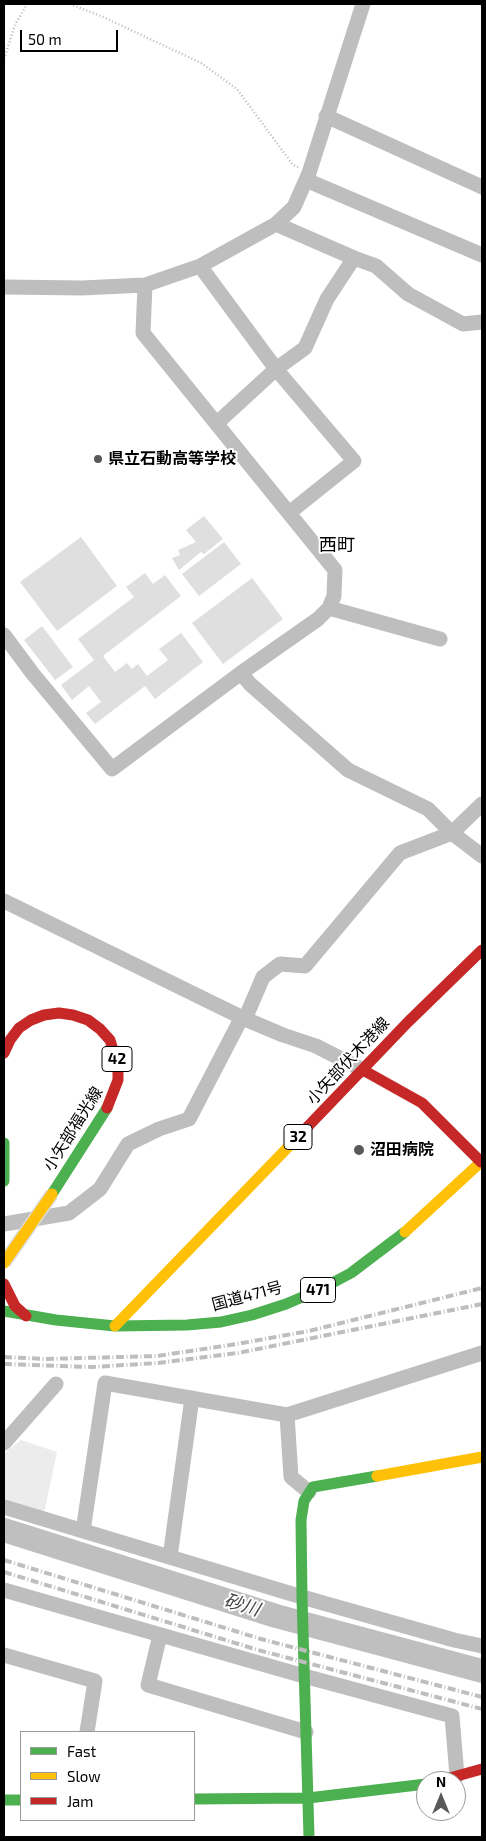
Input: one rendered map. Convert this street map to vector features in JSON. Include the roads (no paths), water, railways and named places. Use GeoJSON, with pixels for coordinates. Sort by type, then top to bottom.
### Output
{"type":"FeatureCollection","features":[{"type":"Feature","properties":{"kind":"main road","name":"小矢部伏木港線"},"geometry":{"type":"LineString","coordinates":[[115,1326],[408,1022],[482,950]]}},
{"type":"Feature","properties":{"kind":"main road","name":"小矢部福光線"},"geometry":{"type":"LineString","coordinates":[[4,1053],[14,1034],[31,1020],[44,1015],[59,1013],[88,1020],[100,1029],[110,1040],[118,1066],[118,1080],[110,1104],[4,1263]]}},
{"type":"Feature","properties":{"kind":"main road"},"geometry":{"type":"LineString","coordinates":[[363,1070],[422,1103],[482,1163]]}},
{"type":"Feature","properties":{"kind":"main road"},"geometry":{"type":"LineString","coordinates":[[4,1144],[4,1181]]}},
{"type":"Feature","properties":{"kind":"main road","name":"国道471号"},"geometry":{"type":"LineString","coordinates":[[4,1311],[85,1324],[115,1326],[187,1325],[221,1322],[252,1315],[286,1304],[319,1290],[351,1273],[414,1226],[482,1163]]}},
{"type":"Feature","properties":{"kind":"main road"},"geometry":{"type":"LineString","coordinates":[[4,1284],[15,1306],[26,1316]]}},
{"type":"Feature","properties":{"kind":"main road"},"geometry":{"type":"LineString","coordinates":[[309,1837],[302,1598],[301,1520],[304,1501],[313,1487],[482,1457]]}},
{"type":"Feature","properties":{"kind":"main road"},"geometry":{"type":"LineString","coordinates":[[466,1773],[482,1769]]}},
{"type":"Feature","properties":{"kind":"main road"},"geometry":{"type":"LineString","coordinates":[[195,1799],[308,1798],[416,1785]]}},
{"type":"Feature","properties":{"kind":"main road"},"geometry":{"type":"LineString","coordinates":[[4,1800],[20,1800]]}},
{"type":"Feature","properties":{"kind":"street"},"geometry":{"type":"LineString","coordinates":[[4,287],[82,288],[145,286],[200,266],[276,224],[294,207],[307,176],[363,4]]}},
{"type":"Feature","properties":{"kind":"street"},"geometry":{"type":"LineString","coordinates":[[326,116],[482,187]]}},
{"type":"Feature","properties":{"kind":"street"},"geometry":{"type":"LineString","coordinates":[[307,176],[482,254]]}},
{"type":"Feature","properties":{"kind":"street"},"geometry":{"type":"LineString","coordinates":[[276,224],[376,266],[408,294],[463,324],[482,322]]}},
{"type":"Feature","properties":{"kind":"street"},"geometry":{"type":"LineString","coordinates":[[216,423],[276,369],[306,348],[327,299],[354,258]]}},
{"type":"Feature","properties":{"kind":"street"},"geometry":{"type":"LineString","coordinates":[[200,266],[276,369],[354,461],[289,513]]}},
{"type":"Feature","properties":{"kind":"street"},"geometry":{"type":"LineString","coordinates":[[4,635],[33,674],[112,769],[241,673],[318,619],[329,608],[334,596],[335,570],[143,333],[145,286]]}},
{"type":"Feature","properties":{"kind":"street"},"geometry":{"type":"LineString","coordinates":[[329,608],[440,639]]}},
{"type":"Feature","properties":{"kind":"street"},"geometry":{"type":"LineString","coordinates":[[241,673],[250,684],[348,770],[428,808],[452,833],[482,856]]}},
{"type":"Feature","properties":{"kind":"street"},"geometry":{"type":"LineString","coordinates":[[4,1224],[69,1213],[100,1189],[128,1144],[159,1129],[189,1119],[263,977],[280,964],[305,966],[400,853],[452,833],[482,804]]}},
{"type":"Feature","properties":{"kind":"street"},"geometry":{"type":"LineString","coordinates":[[4,902],[243,1018],[283,1035],[316,1046],[363,1070]]}},
{"type":"Feature","properties":{"kind":"street"},"geometry":{"type":"LineString","coordinates":[[83,1531],[105,1383],[287,1415],[482,1353]]}},
{"type":"Feature","properties":{"kind":"street"},"geometry":{"type":"LineString","coordinates":[[4,1443],[56,1384]]}},
{"type":"Feature","properties":{"kind":"street"},"geometry":{"type":"LineString","coordinates":[[170,1557],[192,1398]]}},
{"type":"Feature","properties":{"kind":"street"},"geometry":{"type":"LineString","coordinates":[[287,1415],[290,1477],[309,1492]]}},
{"type":"Feature","properties":{"kind":"street"},"geometry":{"type":"LineString","coordinates":[[4,1507],[302,1598],[482,1646]]}},
{"type":"Feature","properties":{"kind":"street"},"geometry":{"type":"LineString","coordinates":[[4,1590],[304,1676],[452,1716],[457,1771]]}},
{"type":"Feature","properties":{"kind":"street"},"geometry":{"type":"LineString","coordinates":[[160,1635],[148,1684],[306,1732]]}},
{"type":"Feature","properties":{"kind":"street"},"geometry":{"type":"LineString","coordinates":[[4,1655],[95,1681],[87,1731]]}},
{"type":"Feature","properties":{"kind":"waterway","name":"砂川"},"geometry":{"type":"LineString","coordinates":[[4,1530],[276,1616],[482,1671]]}},
{"type":"Feature","properties":{"kind":"railway"},"geometry":{"type":"LineString","coordinates":[[4,1357],[45,1359],[157,1356],[309,1331],[482,1288]]}},
{"type":"Feature","properties":{"kind":"railway"},"geometry":{"type":"LineString","coordinates":[[4,1364],[92,1367],[158,1363],[238,1353],[482,1304]]}},
{"type":"Feature","properties":{"kind":"railway"},"geometry":{"type":"LineString","coordinates":[[4,1560],[261,1639],[482,1697]]}},
{"type":"Feature","properties":{"kind":"railway"},"geometry":{"type":"LineString","coordinates":[[4,1572],[258,1650],[482,1709]]}},
{"type":"Feature","properties":{"kind":"place","name":"県立石動高等学校"},"geometry":{"type":"Point","coordinates":[98,459]}},
{"type":"Feature","properties":{"kind":"place","name":"沼田病院"},"geometry":{"type":"Point","coordinates":[359,1150]}},
{"type":"Feature","properties":{"kind":"district","name":"西町"},"geometry":{"type":"Point","coordinates":[337,545]}}]}
